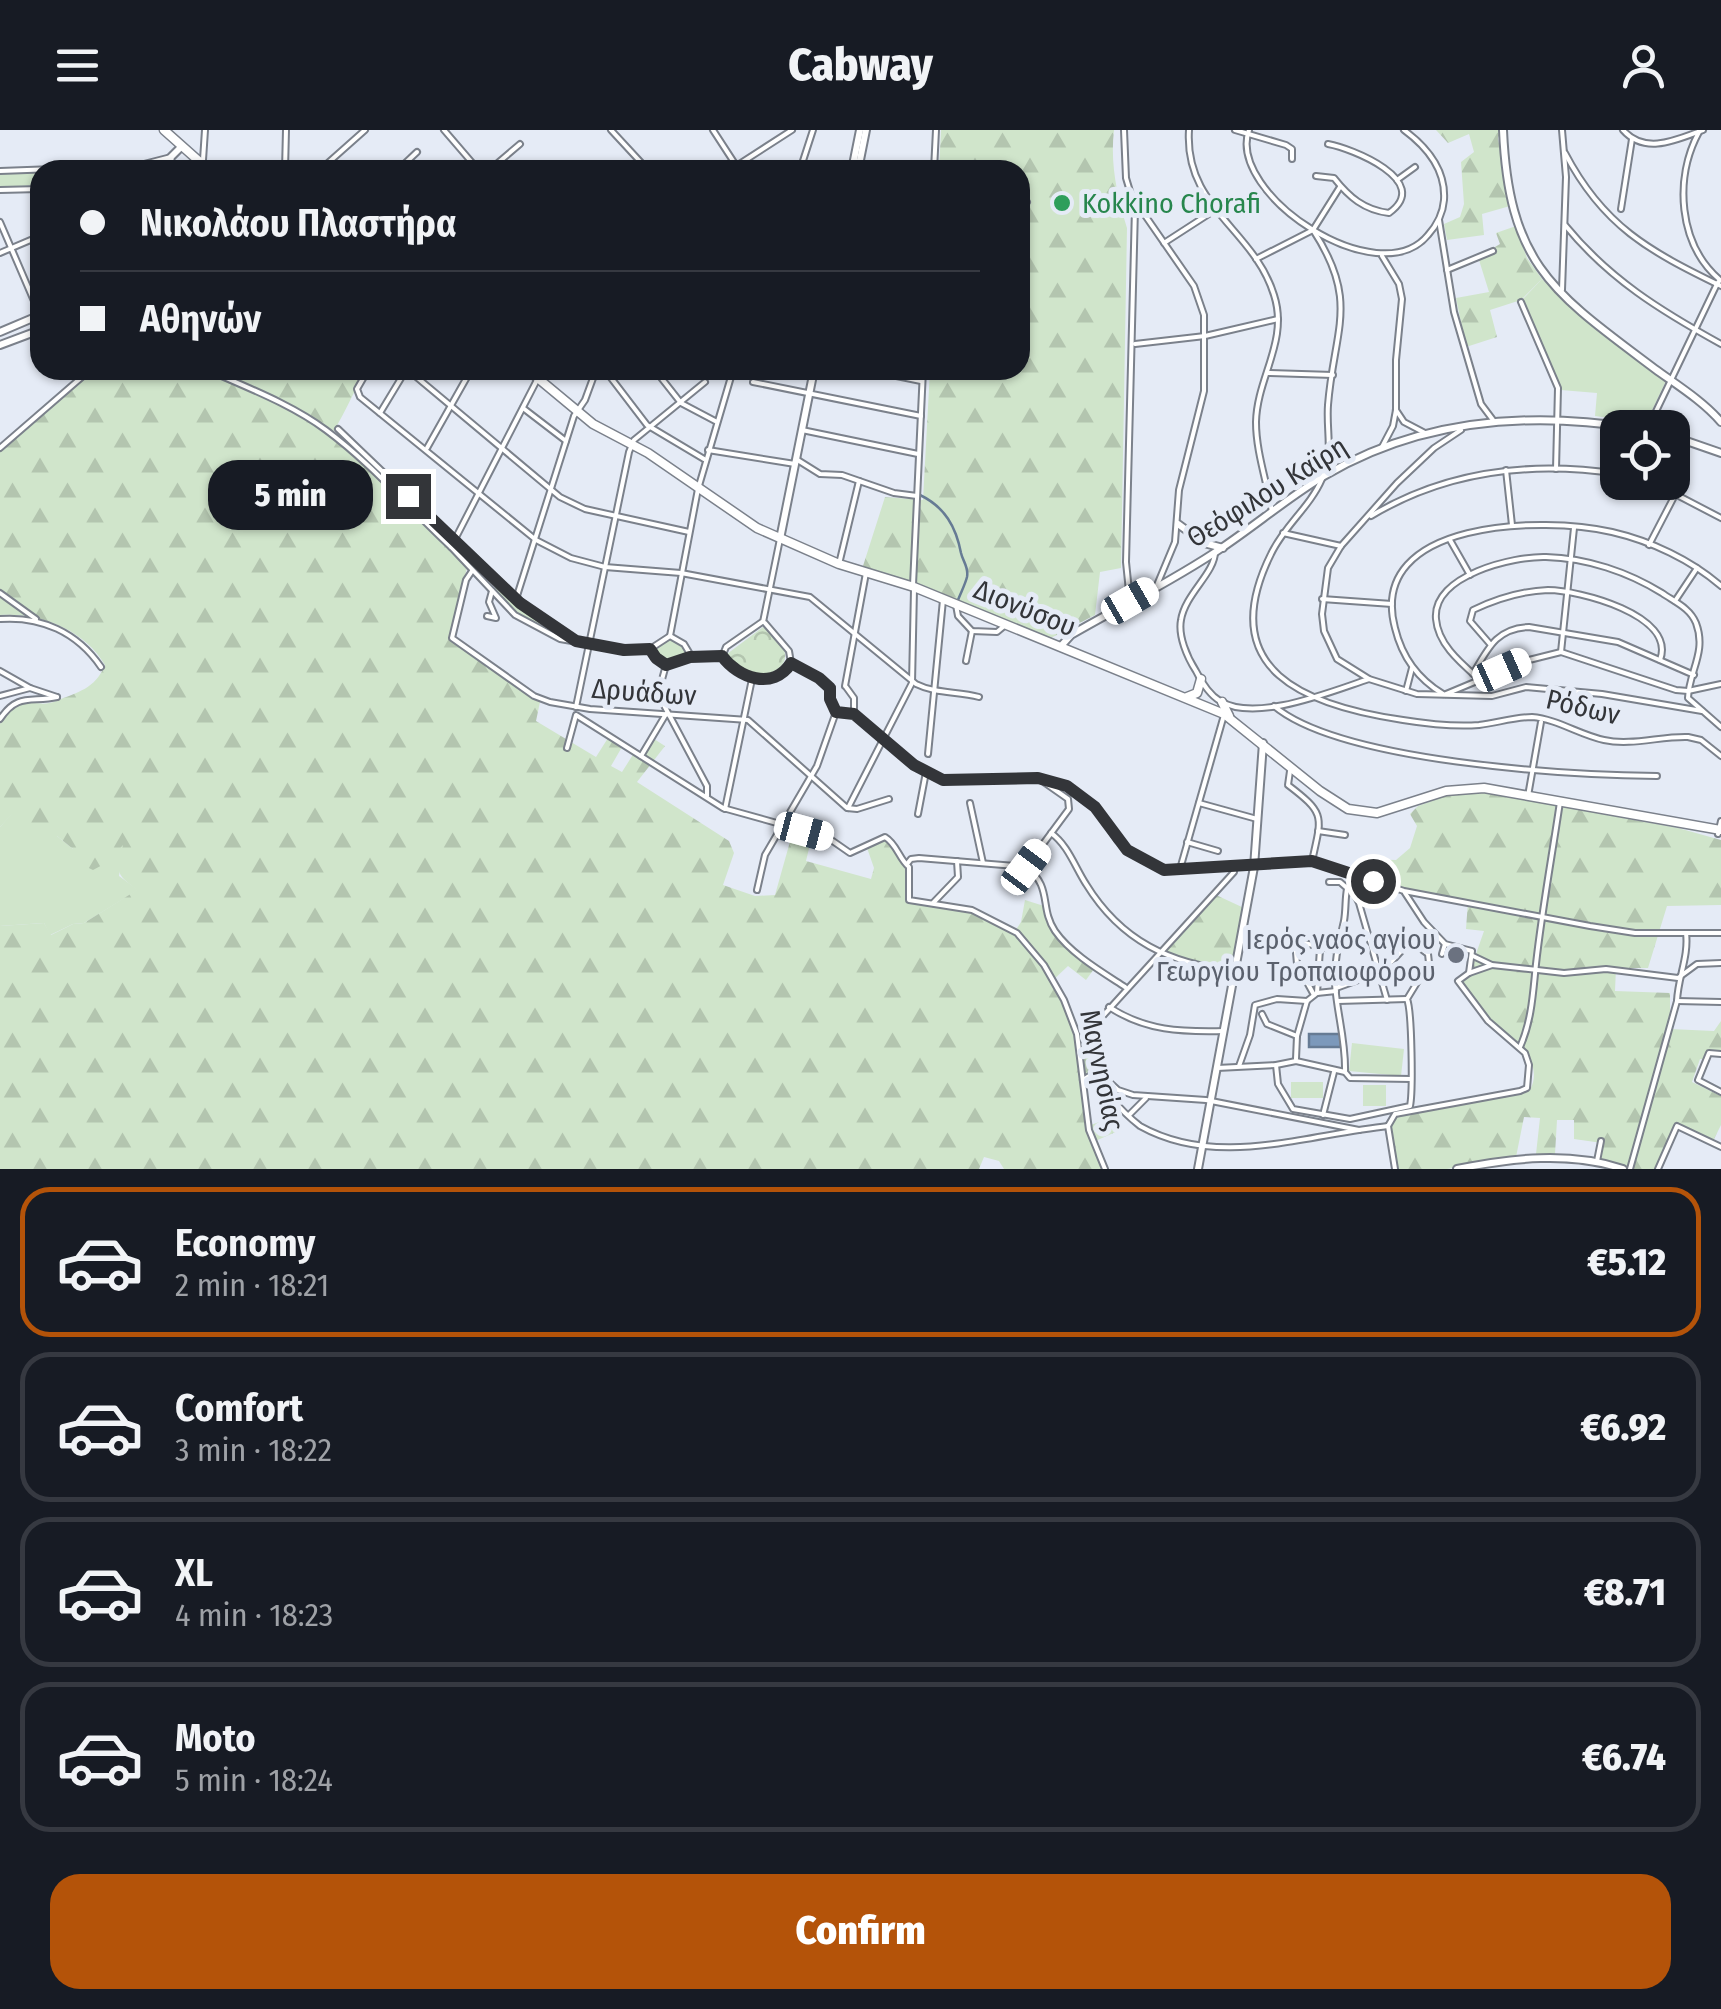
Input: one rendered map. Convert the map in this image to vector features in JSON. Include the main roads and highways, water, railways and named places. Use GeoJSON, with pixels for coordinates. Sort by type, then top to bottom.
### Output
{"type":"FeatureCollection","features":[{"type":"Feature","properties":{"kind":"main road"},"geometry":{"type":"LineString","coordinates":[[164,130],[196,160]]}},
{"type":"Feature","properties":{"kind":"main road","name":"Διονύσου"},"geometry":{"type":"LineString","coordinates":[[540,380],[577,412],[632,444],[742,519],[839,564],[914,587],[1226,715],[1336,803],[1358,812],[1387,810],[1458,789],[1484,788],[1720,830]]}},
{"type":"Feature","properties":{"kind":"main road"},"geometry":{"type":"LineString","coordinates":[[1185,697],[1195,695],[1201,679]]}},
{"type":"Feature","properties":{"kind":"main road"},"geometry":{"type":"LineString","coordinates":[[1219,701],[1226,715]]}},
{"type":"Feature","properties":{"kind":"water"},"geometry":{"type":"Polygon","coordinates":[[[1309,1034],[1340,1034],[1341,1047],[1309,1047],[1309,1034]]]}},
{"type":"Feature","properties":{"kind":"waterway"},"geometry":{"type":"LineString","coordinates":[[920,495],[943,512],[956,535],[967,567],[958,600]]}},
{"type":"Feature","properties":{"kind":"place","name":"Kokkino Chorafi"},"geometry":{"type":"Point","coordinates":[1062,203]}},
{"type":"Feature","properties":{"kind":"place","name":"Ιερός ναός αγίου Γεωργίου Τροπαιοφόρου"},"geometry":{"type":"Point","coordinates":[1456,955]}}]}
